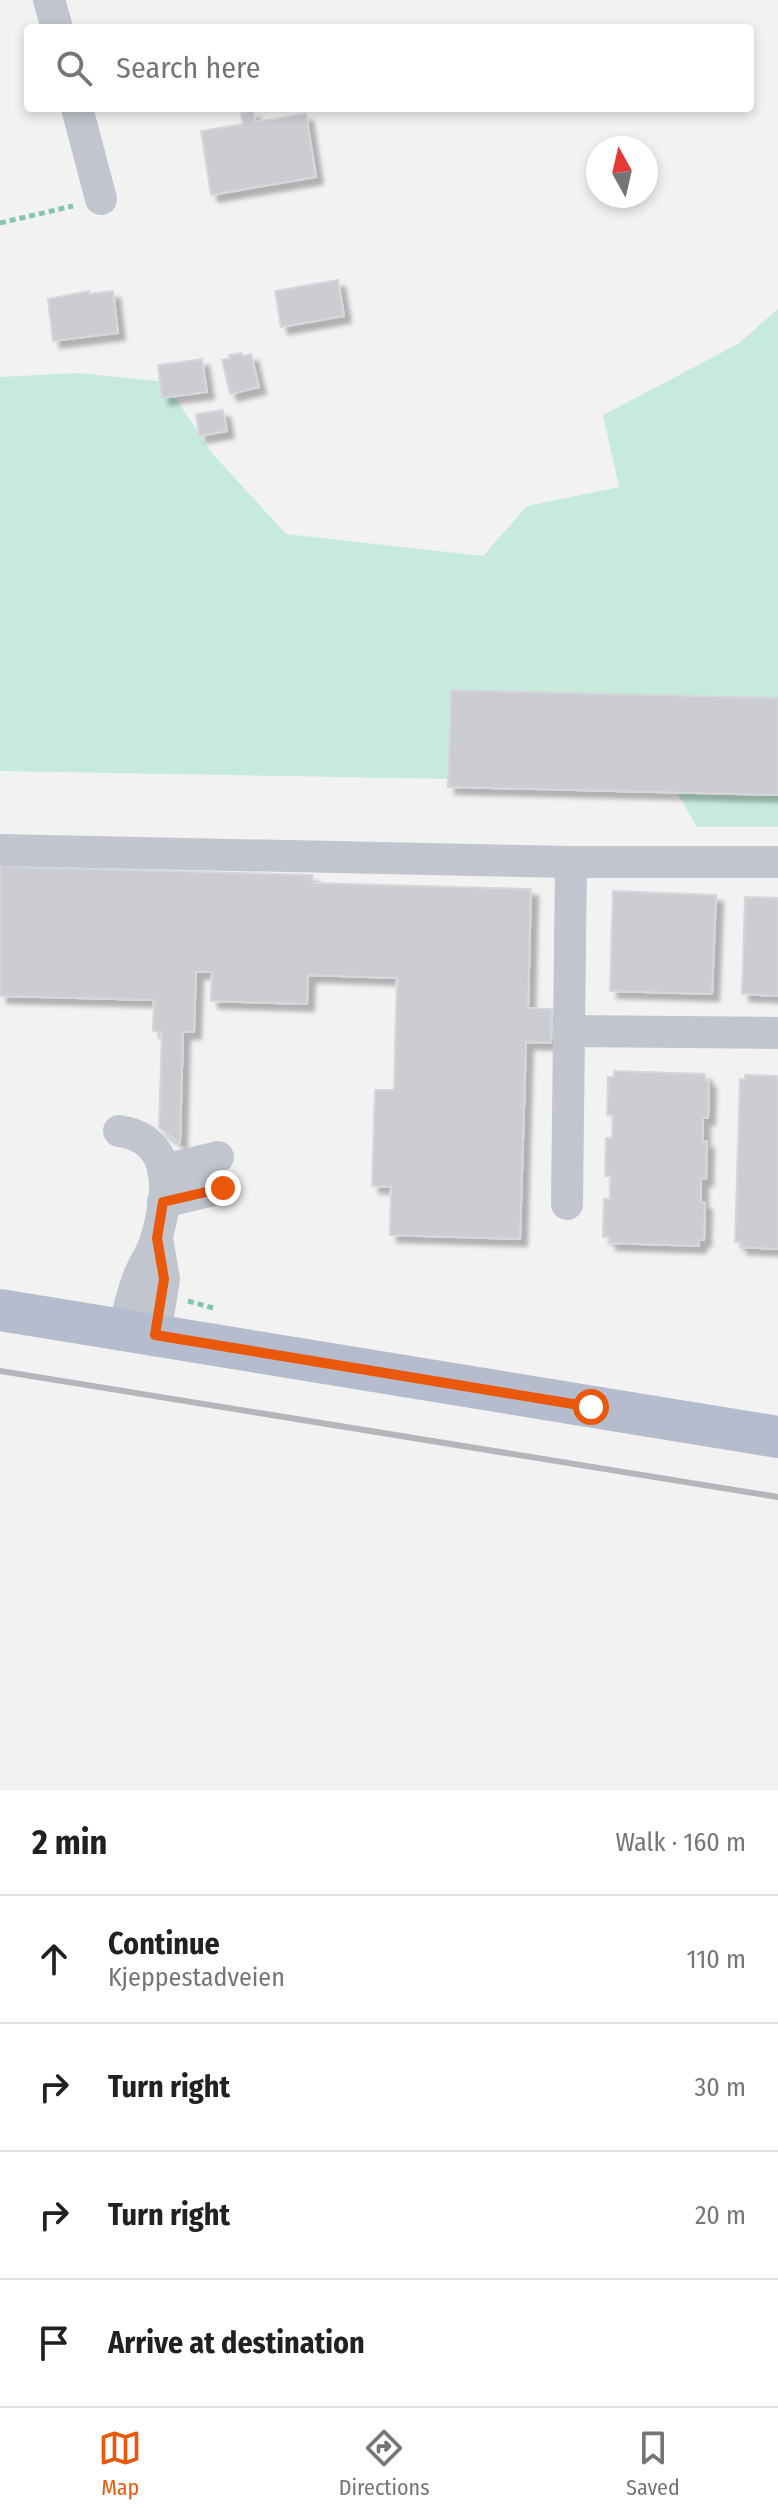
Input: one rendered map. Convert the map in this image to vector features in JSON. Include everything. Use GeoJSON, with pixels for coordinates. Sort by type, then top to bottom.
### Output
{"type":"FeatureCollection","features":[{"type":"Feature","properties":{"kind":"main road"},"geometry":{"type":"LineString","coordinates":[[0,1310],[778,1437]]}},
{"type":"Feature","properties":{"kind":"street"},"geometry":{"type":"LineString","coordinates":[[49,0],[56,24]]}},
{"type":"Feature","properties":{"kind":"street"},"geometry":{"type":"LineString","coordinates":[[78,112],[101,199]]}},
{"type":"Feature","properties":{"kind":"street"},"geometry":{"type":"LineString","coordinates":[[0,850],[571,862],[778,862]]}},
{"type":"Feature","properties":{"kind":"street"},"geometry":{"type":"LineString","coordinates":[[567,1204],[571,862]]}},
{"type":"Feature","properties":{"kind":"street"},"geometry":{"type":"LineString","coordinates":[[569,1031],[778,1033]]}},
{"type":"Feature","properties":{"kind":"street"},"geometry":{"type":"LineString","coordinates":[[119,1131],[135,1133],[155,1147],[166,1181],[157,1238],[138,1276],[140,1333]]}},
{"type":"Feature","properties":{"kind":"street"},"geometry":{"type":"LineString","coordinates":[[163,1170],[220,1173],[163,1202]]}},
{"type":"Feature","properties":{"kind":"path"},"geometry":{"type":"LineString","coordinates":[[0,223],[101,199]]}},
{"type":"Feature","properties":{"kind":"green space"},"geometry":{"type":"Polygon","coordinates":[[[778,309],[778,827],[697,827],[671,783],[0,771],[0,377],[78,373],[165,382],[211,452],[286,534],[483,556],[527,506],[619,487],[603,415],[738,344],[778,309]]]}},
{"type":"Feature","properties":{"kind":"building"},"geometry":{"type":"Polygon","coordinates":[[[253,112],[255,122],[306,114],[316,177],[211,195],[201,131],[243,124],[241,114],[253,112]]]}},
{"type":"Feature","properties":{"kind":"building"},"geometry":{"type":"Polygon","coordinates":[[[338,280],[344,316],[281,327],[275,291],[338,280]]]}},
{"type":"Feature","properties":{"kind":"building"},"geometry":{"type":"Polygon","coordinates":[[[89,291],[89,294],[113,291],[118,333],[53,341],[48,299],[89,291]]]}},
{"type":"Feature","properties":{"kind":"building"},"geometry":{"type":"Polygon","coordinates":[[[242,353],[243,356],[251,354],[259,387],[230,394],[222,360],[230,358],[229,355],[242,353]]]}},
{"type":"Feature","properties":{"kind":"building"},"geometry":{"type":"Polygon","coordinates":[[[202,359],[207,392],[162,398],[158,365],[202,359]]]}},
{"type":"Feature","properties":{"kind":"building"},"geometry":{"type":"Polygon","coordinates":[[[223,410],[227,431],[199,436],[196,414],[223,410]]]}},
{"type":"Feature","properties":{"kind":"building"},"geometry":{"type":"Polygon","coordinates":[[[451,690],[778,698],[778,795],[448,787],[451,690]]]}},
{"type":"Feature","properties":{"kind":"building"},"geometry":{"type":"Polygon","coordinates":[[[0,866],[312,875],[312,883],[531,889],[528,1008],[552,1009],[551,1043],[526,1042],[520,1239],[390,1235],[391,1187],[372,1186],[375,1090],[394,1090],[397,978],[308,975],[307,1004],[211,1001],[212,972],[196,972],[194,1032],[183,1032],[180,1143],[159,1128],[162,1032],[153,1031],[154,1000],[0,996],[0,866]]]}},
{"type":"Feature","properties":{"kind":"building"},"geometry":{"type":"Polygon","coordinates":[[[613,891],[716,895],[712,994],[610,991],[613,891]]]}},
{"type":"Feature","properties":{"kind":"building"},"geometry":{"type":"Polygon","coordinates":[[[745,897],[778,898],[778,996],[742,994],[745,897]]]}},
{"type":"Feature","properties":{"kind":"building"},"geometry":{"type":"Polygon","coordinates":[[[614,1071],[705,1074],[705,1080],[709,1080],[708,1118],[703,1118],[703,1141],[707,1141],[706,1179],[701,1179],[701,1202],[705,1203],[704,1240],[699,1240],[699,1246],[609,1243],[609,1237],[603,1237],[604,1199],[610,1199],[611,1176],[605,1176],[606,1138],[612,1138],[613,1115],[607,1115],[608,1077],[614,1077],[614,1071]]]}},
{"type":"Feature","properties":{"kind":"building"},"geometry":{"type":"Polygon","coordinates":[[[745,1075],[778,1076],[778,1249],[740,1247],[740,1242],[735,1242],[740,1079],[745,1080],[745,1075]]]}},
{"type":"Feature","properties":{"kind":"railway"},"geometry":{"type":"LineString","coordinates":[[0,1371],[778,1497]]}},
{"type":"Feature","properties":{"kind":"route"},"geometry":{"type":"LineString","coordinates":[[223,1188],[163,1202],[157,1238],[164,1279],[155,1335],[591,1407]]}}]}
